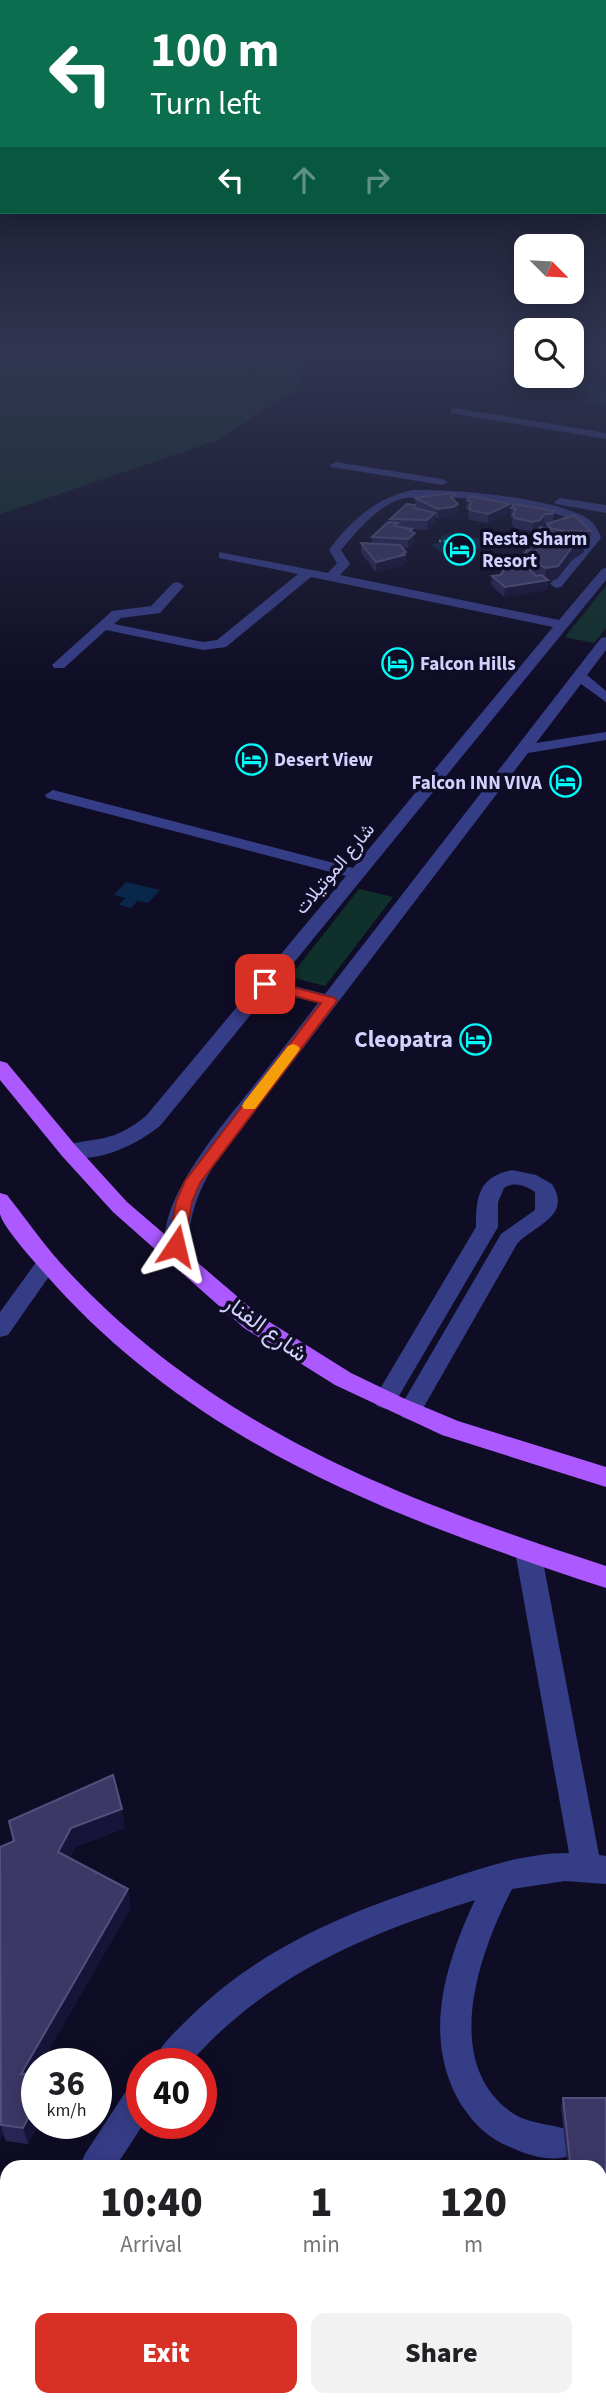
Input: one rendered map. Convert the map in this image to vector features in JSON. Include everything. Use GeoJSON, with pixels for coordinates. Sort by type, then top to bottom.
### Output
{"type":"FeatureCollection","features":[{"type":"Feature","properties":{"kind":"main road","name":"شارع الفنار"},"geometry":{"type":"LineString","coordinates":[[0,1067],[69,1151],[120,1207],[252,1322],[296,1351],[410,1411],[450,1428],[606,1477]]}},
{"type":"Feature","properties":{"kind":"main road"},"geometry":{"type":"LineString","coordinates":[[0,1200],[48,1262],[100,1315],[160,1368],[234,1421],[322,1468],[424,1512],[606,1577]]}},
{"type":"Feature","properties":{"kind":"street"},"geometry":{"type":"LineString","coordinates":[[336,465],[606,509]]}},
{"type":"Feature","properties":{"kind":"street"},"geometry":{"type":"LineString","coordinates":[[331,577],[344,565],[335,550],[378,509],[392,499],[404,495],[435,492],[486,499],[582,520],[591,528],[595,538],[556,584]]}},
{"type":"Feature","properties":{"kind":"street"},"geometry":{"type":"LineString","coordinates":[[223,555],[562,625]]}},
{"type":"Feature","properties":{"kind":"street","name":"شارع الموتيلات"},"geometry":{"type":"LineString","coordinates":[[69,1151],[93,1151],[112,1146],[148,1126],[606,572]]}},
{"type":"Feature","properties":{"kind":"street"},"geometry":{"type":"LineString","coordinates":[[104,626],[203,646],[220,644],[308,573]]}},
{"type":"Feature","properties":{"kind":"street"},"geometry":{"type":"LineString","coordinates":[[59,665],[117,614],[155,610],[178,586]]}},
{"type":"Feature","properties":{"kind":"street"},"geometry":{"type":"LineString","coordinates":[[179,1260],[176,1246],[178,1225],[193,1181],[606,641]]}},
{"type":"Feature","properties":{"kind":"street"},"geometry":{"type":"LineString","coordinates":[[580,676],[606,698]]}},
{"type":"Feature","properties":{"kind":"street"},"geometry":{"type":"LineString","coordinates":[[523,749],[606,736]]}},
{"type":"Feature","properties":{"kind":"street"},"geometry":{"type":"LineString","coordinates":[[53,795],[357,874]]}},
{"type":"Feature","properties":{"kind":"street"},"geometry":{"type":"LineString","coordinates":[[265,984],[330,1001]]}},
{"type":"Feature","properties":{"kind":"street"},"geometry":{"type":"LineString","coordinates":[[385,1400],[486,1227],[487,1201],[497,1182],[514,1176],[538,1184],[545,1189],[547,1197],[547,1206],[541,1217],[511,1236],[410,1411]]}},
{"type":"Feature","properties":{"kind":"street"},"geometry":{"type":"LineString","coordinates":[[0,1329],[48,1262]]}},
{"type":"Feature","properties":{"kind":"street"},"geometry":{"type":"LineString","coordinates":[[184,2048],[215,2017],[258,1981],[340,1933],[504,1875],[596,1868],[528,1551]]}},
{"type":"Feature","properties":{"kind":"street"},"geometry":{"type":"LineString","coordinates":[[504,1875],[486,1905],[472,1940],[457,2014],[456,2054],[463,2077],[474,2098],[491,2117],[520,2136],[537,2142],[560,2143]]}},
{"type":"Feature","properties":{"kind":"street"},"geometry":{"type":"LineString","coordinates":[[101,2160],[126,2122]]}},
{"type":"Feature","properties":{"kind":"path"},"geometry":{"type":"LineString","coordinates":[[439,541],[449,541]]}},
{"type":"Feature","properties":{"kind":"green space"},"geometry":{"type":"Polygon","coordinates":[[[0,463],[149,463],[0,514],[0,463]]]}},
{"type":"Feature","properties":{"kind":"green space"},"geometry":{"type":"Polygon","coordinates":[[[606,586],[606,628],[594,643],[565,637],[606,586]]]}},
{"type":"Feature","properties":{"kind":"green space"},"geometry":{"type":"Polygon","coordinates":[[[359,889],[393,897],[325,986],[290,977],[359,889]]]}},
{"type":"Feature","properties":{"kind":"water"},"geometry":{"type":"Polygon","coordinates":[[[455,533],[470,538],[488,537],[496,545],[477,549],[458,548],[456,553],[448,553],[439,551],[431,544],[440,543],[441,536],[455,533]]]}},
{"type":"Feature","properties":{"kind":"water"},"geometry":{"type":"Polygon","coordinates":[[[126,882],[160,890],[148,903],[137,901],[131,908],[119,905],[125,898],[114,895],[126,882]]]}},
{"type":"Feature","properties":{"kind":"building"},"geometry":{"type":"Polygon","coordinates":[[[452,493],[455,496],[451,497],[458,504],[453,507],[438,509],[415,498],[452,493]]]}},
{"type":"Feature","properties":{"kind":"building"},"geometry":{"type":"Polygon","coordinates":[[[470,496],[510,504],[488,514],[470,510],[472,502],[467,500],[470,496]]]}},
{"type":"Feature","properties":{"kind":"building"},"geometry":{"type":"Polygon","coordinates":[[[407,504],[435,513],[427,520],[390,519],[407,504]]]}},
{"type":"Feature","properties":{"kind":"building"},"geometry":{"type":"Polygon","coordinates":[[[514,504],[554,511],[533,522],[515,518],[513,515],[516,509],[511,508],[514,504]]]}},
{"type":"Feature","properties":{"kind":"building"},"geometry":{"type":"Polygon","coordinates":[[[574,515],[591,531],[552,529],[547,524],[574,515]]]}},
{"type":"Feature","properties":{"kind":"building"},"geometry":{"type":"Polygon","coordinates":[[[388,522],[398,523],[394,526],[412,529],[410,531],[415,533],[408,539],[372,537],[388,522]]]}},
{"type":"Feature","properties":{"kind":"building"},"geometry":{"type":"Polygon","coordinates":[[[540,527],[583,534],[585,538],[573,546],[558,566],[546,568],[521,558],[527,550],[536,551],[545,541],[530,539],[540,527]]]}},
{"type":"Feature","properties":{"kind":"building"},"geometry":{"type":"Polygon","coordinates":[[[361,543],[400,545],[406,552],[402,554],[404,555],[376,562],[361,543]]]}},
{"type":"Feature","properties":{"kind":"building"},"geometry":{"type":"Polygon","coordinates":[[[507,563],[515,564],[519,568],[527,567],[536,576],[542,575],[548,580],[505,587],[492,576],[500,575],[504,571],[501,566],[507,563]]]}},
{"type":"Feature","properties":{"kind":"building"},"geometry":{"type":"Polygon","coordinates":[[[113,1775],[122,1809],[71,1828],[58,1852],[128,1889],[36,2048],[21,2048],[21,2128],[1,2125],[0,1847],[14,1841],[9,1821],[113,1775]]]}},
{"type":"Feature","properties":{"kind":"building"},"geometry":{"type":"Polygon","coordinates":[[[563,2098],[606,2098],[606,2160],[570,2160],[563,2098]]]}},
{"type":"Feature","properties":{"kind":"slow traffic"},"geometry":{"type":"LineString","coordinates":[[249,1106],[293,1049]]}},
{"type":"Feature","properties":{"kind":"place","name":"Resta Sharm Resort"},"geometry":{"type":"Point","coordinates":[459,549]}},
{"type":"Feature","properties":{"kind":"place","name":"Falcon Hills"},"geometry":{"type":"Point","coordinates":[397,663]}},
{"type":"Feature","properties":{"kind":"place","name":"Desert View"},"geometry":{"type":"Point","coordinates":[251,759]}},
{"type":"Feature","properties":{"kind":"place","name":"Falcon INN VIVA"},"geometry":{"type":"Point","coordinates":[565,782]}},
{"type":"Feature","properties":{"kind":"place","name":"Cleopatra"},"geometry":{"type":"Point","coordinates":[476,1039]}},
{"type":"Feature","properties":{"kind":"route"},"geometry":{"type":"LineString","coordinates":[[176,1246],[184,1202],[193,1181],[330,1001],[265,984]]}}]}
